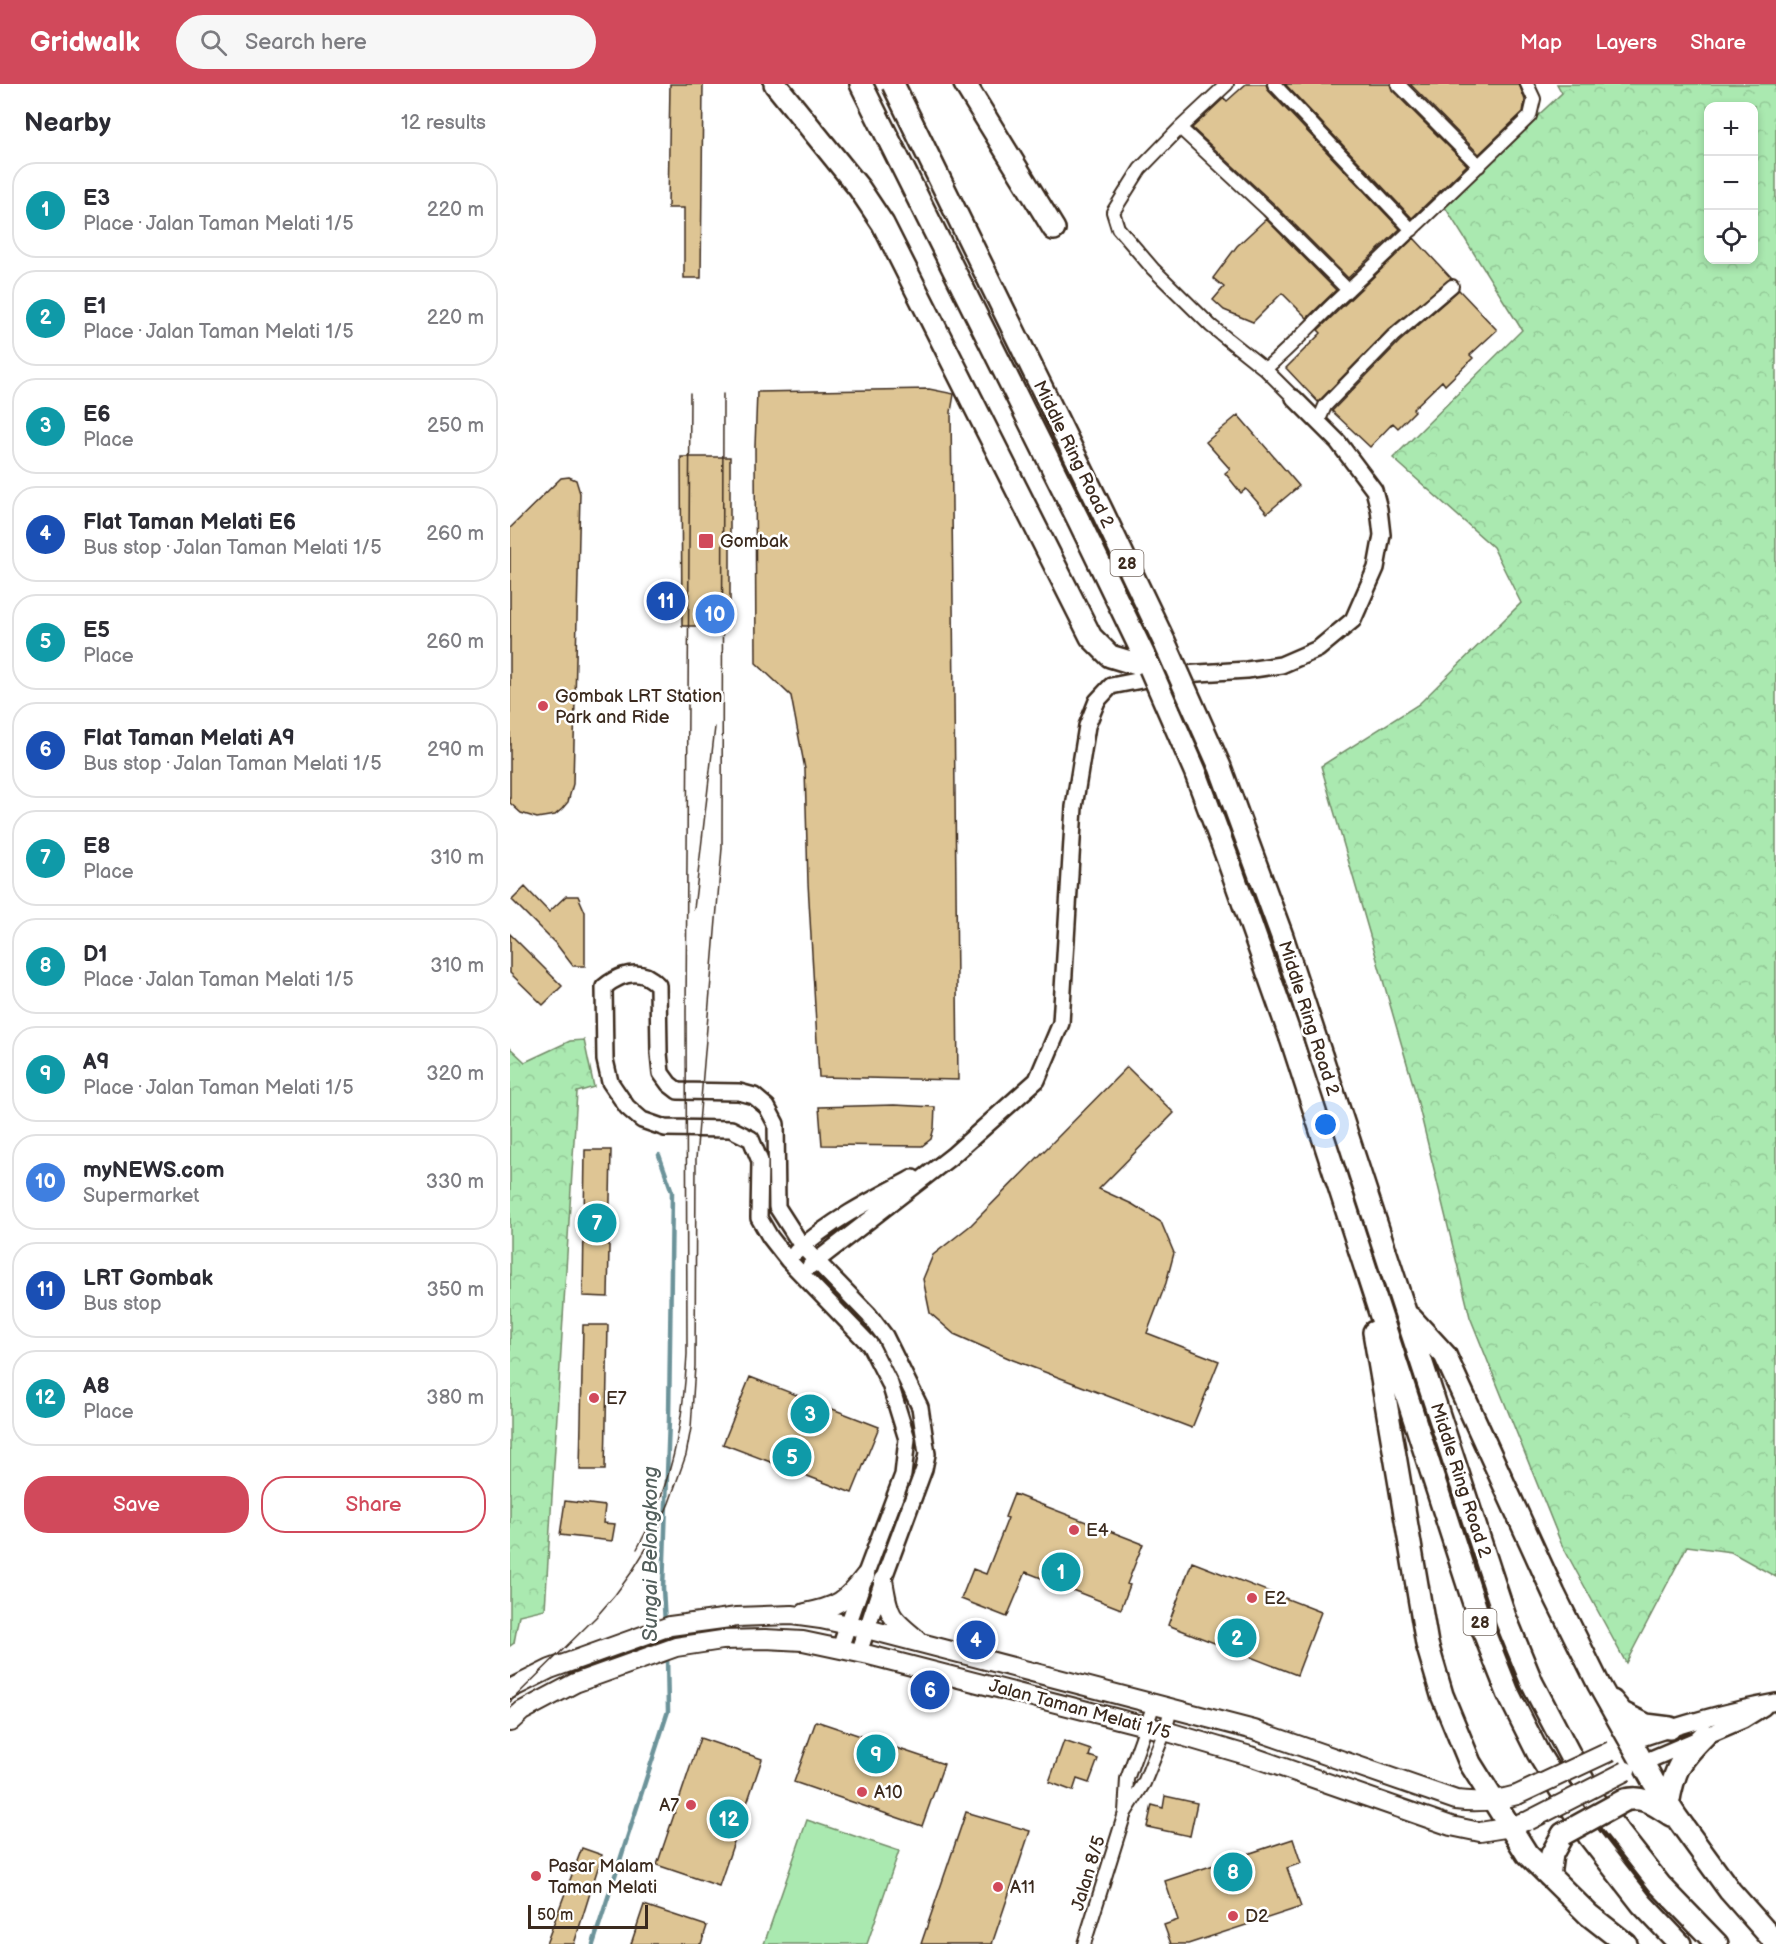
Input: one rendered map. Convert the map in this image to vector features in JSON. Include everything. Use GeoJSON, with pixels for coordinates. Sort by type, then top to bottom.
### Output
{"type":"FeatureCollection","features":[{"type":"Feature","properties":{"kind":"highway"},"geometry":{"type":"LineString","coordinates":[[775,84],[859,188],[883,224],[1091,638],[1110,656],[1150,668]]}},
{"type":"Feature","properties":{"kind":"highway","name":"Middle Ring Road 2"},"geometry":{"type":"LineString","coordinates":[[861,84],[1079,520],[1150,668],[1195,771],[1291,1038],[1477,1614],[1508,1693],[1538,1753],[1589,1836],[1642,1904],[1680,1944]]}},
{"type":"Feature","properties":{"kind":"highway","name":"Middle Ring Road 2"},"geometry":{"type":"LineString","coordinates":[[892,84],[1103,513],[1164,641],[1220,767],[1279,926],[1505,1617],[1532,1683],[1594,1802],[1660,1885],[1717,1944]]}},
{"type":"Feature","properties":{"kind":"highway"},"geometry":{"type":"LineString","coordinates":[[965,84],[1054,229]]}},
{"type":"Feature","properties":{"kind":"highway"},"geometry":{"type":"LineString","coordinates":[[1361,1258],[1427,1644],[1442,1695],[1470,1763],[1494,1801],[1519,1824],[1527,1854],[1589,1915],[1626,1944]]}},
{"type":"Feature","properties":{"kind":"highway"},"geometry":{"type":"LineString","coordinates":[[1407,1313],[1445,1355],[1554,1594],[1630,1742],[1634,1767],[1672,1812],[1730,1891],[1776,1942]]}},
{"type":"Feature","properties":{"kind":"highway"},"geometry":{"type":"LineString","coordinates":[[1599,1684],[1622,1713],[1646,1725],[1670,1728]]}},
{"type":"Feature","properties":{"kind":"highway"},"geometry":{"type":"LineString","coordinates":[[1672,1812],[1672,1779],[1677,1767],[1706,1735]]}},
{"type":"Feature","properties":{"kind":"highway"},"geometry":{"type":"LineString","coordinates":[[1549,1876],[1552,1854],[1563,1834],[1625,1800],[1634,1797],[1642,1798],[1672,1812]]}},
{"type":"Feature","properties":{"kind":"main road"},"geometry":{"type":"LineString","coordinates":[[792,1615],[824,1609],[836,1604],[874,1578],[889,1612],[898,1624],[924,1645]]}},
{"type":"Feature","properties":{"kind":"main road","name":"Jalan Taman Melati 1/5"},"geometry":{"type":"LineString","coordinates":[[510,1689],[550,1670],[670,1626],[737,1617],[792,1615],[867,1629],[1254,1730],[1456,1800],[1476,1803],[1517,1795],[1630,1742]]}},
{"type":"Feature","properties":{"kind":"main road","name":"Jalan Taman Melati 1/5"},"geometry":{"type":"LineString","coordinates":[[510,1722],[522,1711],[575,1683],[656,1653],[676,1647],[722,1640],[765,1638],[804,1641],[840,1648],[1147,1726],[1250,1756],[1451,1826],[1480,1832],[1519,1824],[1634,1767]]}},
{"type":"Feature","properties":{"kind":"main road"},"geometry":{"type":"LineString","coordinates":[[1480,1832],[1527,1854]]}},
{"type":"Feature","properties":{"kind":"street"},"geometry":{"type":"LineString","coordinates":[[801,1274],[952,1156],[1037,1080],[1061,1023],[1074,807],[1087,726],[1097,702],[1111,686],[1167,675],[1247,670],[1281,665],[1318,649],[1353,620],[1376,568],[1382,535],[1374,490],[1338,442],[1294,398],[1264,369],[1202,318],[1153,270],[1118,228],[1113,212],[1140,169],[1227,84]]}},
{"type":"Feature","properties":{"kind":"street"},"geometry":{"type":"LineString","coordinates":[[1274,84],[1412,230]]}},
{"type":"Feature","properties":{"kind":"street"},"geometry":{"type":"LineString","coordinates":[[1398,84],[1479,166]]}},
{"type":"Feature","properties":{"kind":"street"},"geometry":{"type":"LineString","coordinates":[[1264,369],[1280,357],[1530,116],[1534,99],[1527,84]]}},
{"type":"Feature","properties":{"kind":"street"},"geometry":{"type":"LineString","coordinates":[[1180,128],[1268,210],[1348,290]]}},
{"type":"Feature","properties":{"kind":"street"},"geometry":{"type":"LineString","coordinates":[[1318,422],[1325,406],[1393,336],[1452,286]]}},
{"type":"Feature","properties":{"kind":"street"},"geometry":{"type":"LineString","coordinates":[[840,1648],[848,1625],[874,1578],[924,1469],[927,1454],[920,1407],[885,1336],[869,1315],[802,1246],[777,1206],[776,1124],[767,1107],[753,1096],[739,1092],[678,1091],[669,1084],[661,1073],[658,985],[645,976],[628,975],[615,978],[604,987],[605,1060],[610,1082],[627,1107],[642,1120],[666,1128],[731,1129],[751,1138],[760,1161],[759,1218],[788,1260],[870,1345],[890,1384],[908,1438],[903,1475],[874,1578],[867,1629],[859,1653]]}},
{"type":"Feature","properties":{"kind":"street"},"geometry":{"type":"LineString","coordinates":[[788,1260],[802,1246],[869,1202],[952,1156]]}},
{"type":"Feature","properties":{"kind":"street"},"geometry":{"type":"LineString","coordinates":[[1630,1742],[1740,1708],[1774,1702]]}},
{"type":"Feature","properties":{"kind":"street"},"geometry":{"type":"LineString","coordinates":[[1634,1767],[1743,1720],[1774,1702]]}},
{"type":"Feature","properties":{"kind":"street","name":"Jalan 8/5"},"geometry":{"type":"LineString","coordinates":[[1125,1813],[1126,1779],[1147,1726],[1163,1707]]}},
{"type":"Feature","properties":{"kind":"street","name":"Jalan 8/5"},"geometry":{"type":"LineString","coordinates":[[1084,1944],[1125,1813],[1144,1783],[1165,1731],[1163,1707]]}},
{"type":"Feature","properties":{"kind":"green space"},"geometry":{"type":"Polygon","coordinates":[[[1557,84],[1776,84],[1776,1577],[1731,1552],[1687,1546],[1626,1663],[1561,1543],[1470,1317],[1415,1091],[1321,766],[1419,704],[1521,603],[1493,547],[1393,458],[1522,330],[1443,204],[1562,93],[1557,84]]]}},
{"type":"Feature","properties":{"kind":"green space"},"geometry":{"type":"Polygon","coordinates":[[[584,1040],[594,1087],[577,1092],[545,1609],[519,1615],[514,1643],[510,1646],[510,1048],[525,1062],[570,1041],[584,1040]]]}},
{"type":"Feature","properties":{"kind":"green space"},"geometry":{"type":"Polygon","coordinates":[[[807,1820],[899,1851],[867,1944],[764,1944],[807,1820]]]}},
{"type":"Feature","properties":{"kind":"building"},"geometry":{"type":"Polygon","coordinates":[[[670,84],[703,84],[701,278],[684,278],[684,208],[668,208],[670,84]]]}},
{"type":"Feature","properties":{"kind":"building"},"geometry":{"type":"Polygon","coordinates":[[[1246,84],[1266,84],[1268,90],[1400,229],[1348,278],[1274,204],[1192,128],[1224,98],[1227,101],[1246,84]]]}},
{"type":"Feature","properties":{"kind":"building"},"geometry":{"type":"Polygon","coordinates":[[[1285,84],[1390,84],[1392,90],[1467,165],[1412,218],[1285,84]]]}},
{"type":"Feature","properties":{"kind":"building"},"geometry":{"type":"Polygon","coordinates":[[[1410,84],[1519,84],[1525,100],[1523,112],[1479,154],[1410,84]]]}},
{"type":"Feature","properties":{"kind":"building"},"geometry":{"type":"Polygon","coordinates":[[[1266,219],[1336,290],[1307,318],[1282,293],[1253,322],[1224,310],[1213,300],[1224,287],[1213,278],[1237,246],[1266,219]]]}},
{"type":"Feature","properties":{"kind":"building"},"geometry":{"type":"Polygon","coordinates":[[[1414,238],[1451,278],[1388,330],[1318,402],[1286,368],[1321,333],[1318,330],[1414,238]]]}},
{"type":"Feature","properties":{"kind":"building"},"geometry":{"type":"Polygon","coordinates":[[[1459,290],[1497,330],[1470,355],[1473,358],[1445,385],[1442,381],[1413,409],[1415,411],[1398,428],[1393,423],[1370,447],[1332,411],[1399,342],[1459,290]]]}},
{"type":"Feature","properties":{"kind":"building"},"geometry":{"type":"Polygon","coordinates":[[[929,389],[954,394],[951,412],[958,1080],[819,1077],[808,883],[805,769],[791,696],[756,663],[755,446],[757,392],[929,389]]]}},
{"type":"Feature","properties":{"kind":"building"},"geometry":{"type":"Polygon","coordinates":[[[1238,415],[1299,486],[1267,513],[1246,489],[1241,493],[1225,473],[1230,469],[1206,442],[1238,415]]]}},
{"type":"Feature","properties":{"kind":"building","name":"Gombak"},"geometry":{"type":"Polygon","coordinates":[[[681,457],[730,457],[730,626],[682,626],[681,457]]]}},
{"type":"Feature","properties":{"kind":"building","name":"Gombak LRT Station Park and Ride"},"geometry":{"type":"Polygon","coordinates":[[[569,477],[576,480],[580,493],[573,784],[568,802],[562,809],[555,815],[537,818],[521,813],[510,803],[510,528],[561,478],[569,477]]]}},
{"type":"Feature","properties":{"kind":"building"},"geometry":{"type":"Polygon","coordinates":[[[525,887],[549,912],[566,896],[578,896],[585,912],[585,966],[573,966],[557,945],[512,900],[525,887]]]}},
{"type":"Feature","properties":{"kind":"building"},"geometry":{"type":"Polygon","coordinates":[[[510,934],[562,986],[543,1005],[510,973],[510,934]]]}},
{"type":"Feature","properties":{"kind":"building"},"geometry":{"type":"Polygon","coordinates":[[[1127,1067],[1174,1113],[1099,1189],[1132,1204],[1161,1222],[1174,1253],[1166,1283],[1147,1333],[1219,1361],[1192,1428],[1013,1360],[954,1334],[930,1313],[923,1279],[933,1255],[971,1225],[1127,1067]]]}},
{"type":"Feature","properties":{"kind":"building"},"geometry":{"type":"Polygon","coordinates":[[[894,1105],[935,1107],[931,1139],[922,1146],[822,1145],[819,1107],[894,1105]]]}},
{"type":"Feature","properties":{"kind":"building"},"geometry":{"type":"Polygon","coordinates":[[[585,1150],[611,1150],[608,1297],[583,1296],[585,1150]]]}},
{"type":"Feature","properties":{"kind":"building","name":"E7"},"geometry":{"type":"Polygon","coordinates":[[[583,1325],[608,1325],[605,1470],[580,1470],[583,1325]]]}},
{"type":"Feature","properties":{"kind":"building"},"geometry":{"type":"Polygon","coordinates":[[[750,1377],[879,1427],[852,1493],[723,1444],[750,1377]]]}},
{"type":"Feature","properties":{"kind":"building"},"geometry":{"type":"Polygon","coordinates":[[[1014,1494],[1143,1544],[1127,1584],[1130,1585],[1121,1609],[1026,1572],[1007,1617],[961,1599],[973,1569],[986,1574],[1008,1518],[1005,1517],[1014,1494]]]}},
{"type":"Feature","properties":{"kind":"building"},"geometry":{"type":"Polygon","coordinates":[[[565,1501],[605,1506],[603,1523],[615,1524],[612,1541],[560,1535],[565,1501]]]}},
{"type":"Feature","properties":{"kind":"building"},"geometry":{"type":"Polygon","coordinates":[[[1192,1562],[1321,1612],[1297,1675],[1168,1625],[1192,1562]]]}},
{"type":"Feature","properties":{"kind":"building"},"geometry":{"type":"Polygon","coordinates":[[[816,1721],[944,1764],[922,1826],[794,1782],[816,1721]]]}},
{"type":"Feature","properties":{"kind":"building"},"geometry":{"type":"Polygon","coordinates":[[[700,1738],[762,1759],[719,1886],[657,1865],[700,1738]]]}},
{"type":"Feature","properties":{"kind":"building"},"geometry":{"type":"Polygon","coordinates":[[[1064,1741],[1091,1750],[1089,1756],[1098,1759],[1089,1783],[1077,1779],[1073,1791],[1049,1782],[1064,1741]]]}},
{"type":"Feature","properties":{"kind":"building"},"geometry":{"type":"Polygon","coordinates":[[[1165,1796],[1197,1803],[1190,1836],[1147,1827],[1152,1805],[1163,1808],[1165,1796]]]}},
{"type":"Feature","properties":{"kind":"building"},"geometry":{"type":"Polygon","coordinates":[[[966,1812],[1030,1831],[992,1944],[921,1944],[966,1812]]]}},
{"type":"Feature","properties":{"kind":"building"},"geometry":{"type":"Polygon","coordinates":[[[1293,1839],[1301,1863],[1287,1868],[1301,1907],[1188,1944],[1171,1944],[1164,1925],[1178,1920],[1165,1881],[1293,1839]]]}},
{"type":"Feature","properties":{"kind":"building"},"geometry":{"type":"Polygon","coordinates":[[[582,1848],[602,1855],[574,1944],[546,1944],[582,1848]]]}},
{"type":"Feature","properties":{"kind":"building"},"geometry":{"type":"Polygon","coordinates":[[[644,1905],[707,1926],[701,1944],[631,1944],[644,1905]]]}},
{"type":"Feature","properties":{"kind":"waterway","name":"Sungai Belongkong"},"geometry":{"type":"LineString","coordinates":[[659,1155],[672,1192],[669,1419],[663,1588],[665,1624]]}},
{"type":"Feature","properties":{"kind":"waterway","name":"Sungai Belongkong"},"geometry":{"type":"LineString","coordinates":[[593,1944],[668,1711],[667,1656]]}},
{"type":"Feature","properties":{"kind":"tram line"},"geometry":{"type":"LineString","coordinates":[[637,1549],[659,1502],[674,1454],[679,1430],[687,1354],[686,1012],[690,393]]}},
{"type":"Feature","properties":{"kind":"tram line"},"geometry":{"type":"LineString","coordinates":[[510,1702],[596,1617],[631,1573],[657,1531],[669,1503],[686,1455],[691,1428],[695,1366],[696,1159],[722,848],[723,394]]}},
{"type":"Feature","properties":{"kind":"tram line"},"geometry":{"type":"LineString","coordinates":[[694,909],[715,727]]}},
{"type":"Feature","properties":{"kind":"place","name":"Gombak"},"geometry":{"type":"Point","coordinates":[706,541]}},
{"type":"Feature","properties":{"kind":"place","name":"LRT Gombak"},"geometry":{"type":"Point","coordinates":[666,601]}},
{"type":"Feature","properties":{"kind":"place","name":"myNEWS.com"},"geometry":{"type":"Point","coordinates":[715,614]}},
{"type":"Feature","properties":{"kind":"place","name":"Gombak LRT Station Park and Ride"},"geometry":{"type":"Point","coordinates":[543,706]}},
{"type":"Feature","properties":{"kind":"place","name":"E8"},"geometry":{"type":"Point","coordinates":[597,1223]}},
{"type":"Feature","properties":{"kind":"place","name":"E7"},"geometry":{"type":"Point","coordinates":[594,1398]}},
{"type":"Feature","properties":{"kind":"place","name":"E6"},"geometry":{"type":"Point","coordinates":[810,1414]}},
{"type":"Feature","properties":{"kind":"place","name":"E5"},"geometry":{"type":"Point","coordinates":[792,1457]}},
{"type":"Feature","properties":{"kind":"place","name":"E4"},"geometry":{"type":"Point","coordinates":[1074,1530]}},
{"type":"Feature","properties":{"kind":"place","name":"E3"},"geometry":{"type":"Point","coordinates":[1061,1572]}},
{"type":"Feature","properties":{"kind":"place","name":"E2"},"geometry":{"type":"Point","coordinates":[1252,1598]}},
{"type":"Feature","properties":{"kind":"place","name":"E1"},"geometry":{"type":"Point","coordinates":[1237,1638]}},
{"type":"Feature","properties":{"kind":"place","name":"Flat Taman Melati E6"},"geometry":{"type":"Point","coordinates":[976,1640]}},
{"type":"Feature","properties":{"kind":"place","name":"Flat Taman Melati A9"},"geometry":{"type":"Point","coordinates":[930,1690]}},
{"type":"Feature","properties":{"kind":"place","name":"A9"},"geometry":{"type":"Point","coordinates":[876,1754]}},
{"type":"Feature","properties":{"kind":"place","name":"A10"},"geometry":{"type":"Point","coordinates":[862,1792]}},
{"type":"Feature","properties":{"kind":"place","name":"A7"},"geometry":{"type":"Point","coordinates":[691,1805]}},
{"type":"Feature","properties":{"kind":"place","name":"A8"},"geometry":{"type":"Point","coordinates":[729,1819]}},
{"type":"Feature","properties":{"kind":"place","name":"D1"},"geometry":{"type":"Point","coordinates":[1233,1872]}},
{"type":"Feature","properties":{"kind":"place","name":"Pasar Malam Taman Melati"},"geometry":{"type":"Point","coordinates":[536,1876]}},
{"type":"Feature","properties":{"kind":"place","name":"A11"},"geometry":{"type":"Point","coordinates":[998,1887]}},
{"type":"Feature","properties":{"kind":"place","name":"D2"},"geometry":{"type":"Point","coordinates":[1233,1916]}}]}
